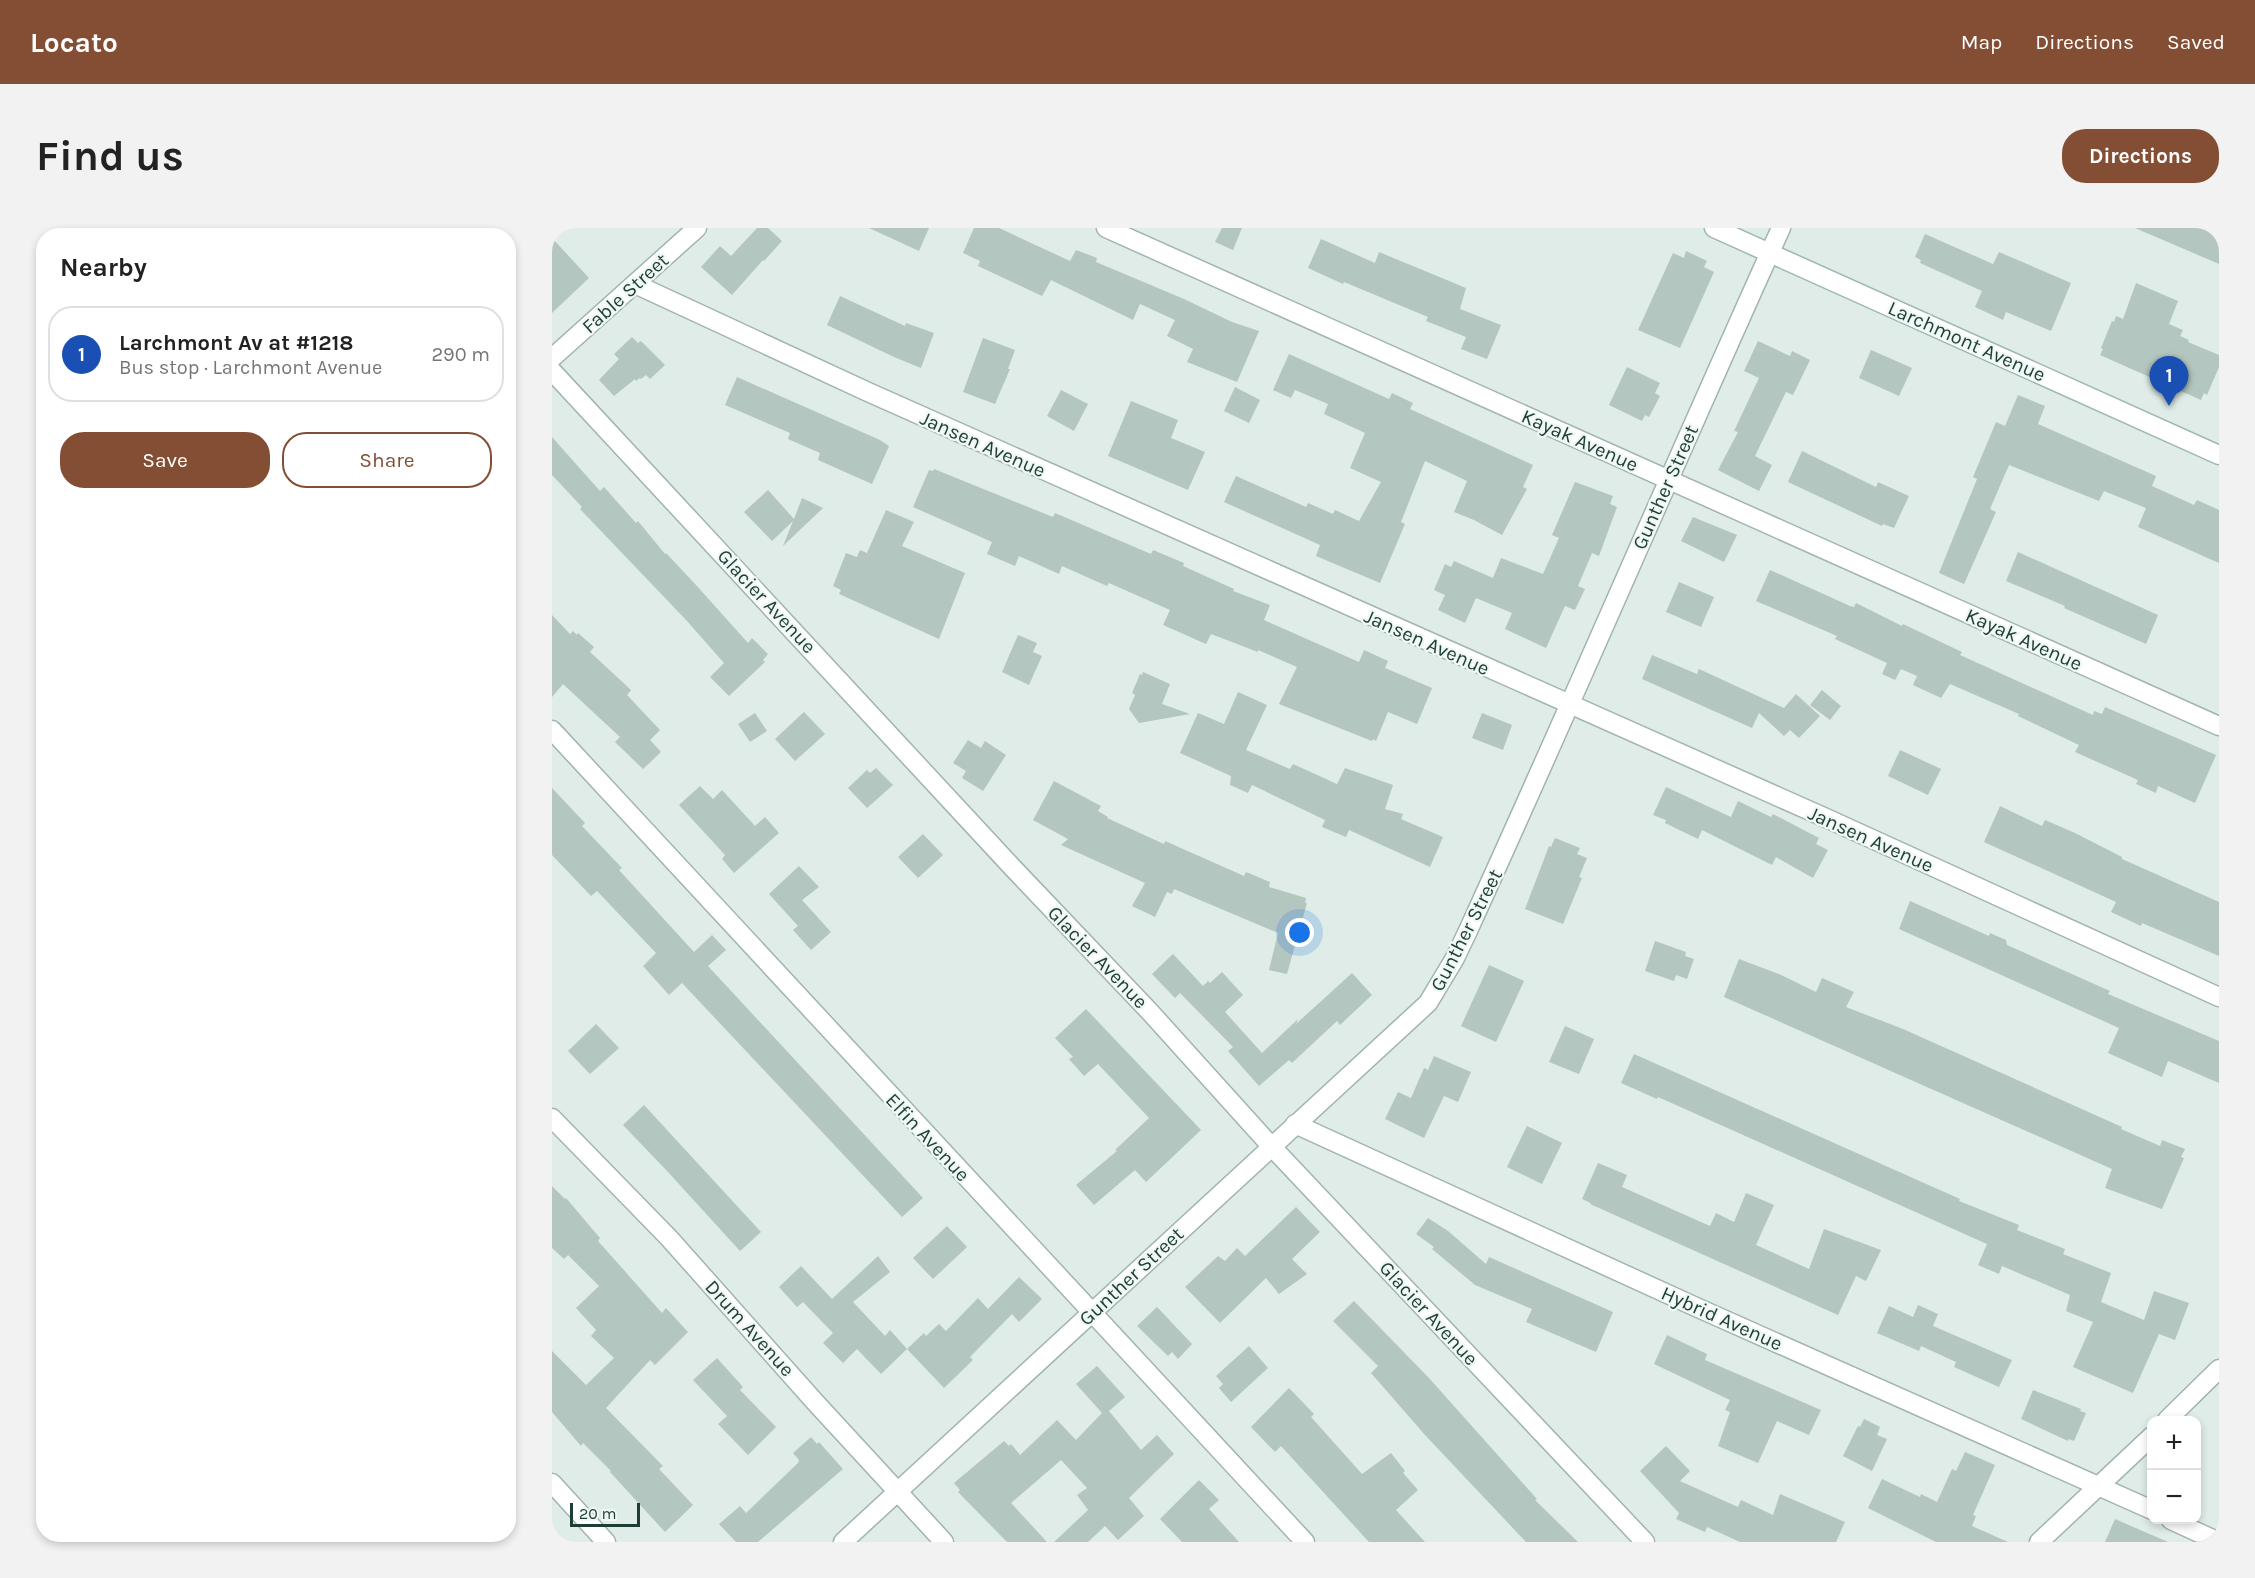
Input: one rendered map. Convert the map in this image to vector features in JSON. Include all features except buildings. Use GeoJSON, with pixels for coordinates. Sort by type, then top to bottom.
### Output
{"type":"FeatureCollection","features":[{"type":"Feature","properties":{"kind":"street","name":"Fable Street"},"geometry":{"type":"LineString","coordinates":[[552,358],[697,228]]}},
{"type":"Feature","properties":{"kind":"street","name":"Kayak Avenue"},"geometry":{"type":"LineString","coordinates":[[1106,228],[2219,726]]}},
{"type":"Feature","properties":{"kind":"street","name":"Larchmont Avenue"},"geometry":{"type":"LineString","coordinates":[[1714,228],[2219,455]]}},
{"type":"Feature","properties":{"kind":"street","name":"Gunther Street"},"geometry":{"type":"LineString","coordinates":[[843,1542],[1294,1124],[1428,1003],[1463,941],[1571,705],[1668,479],[1781,228]]}},
{"type":"Feature","properties":{"kind":"street","name":"Jansen Avenue"},"geometry":{"type":"LineString","coordinates":[[635,284],[868,392],[2219,997]]}},
{"type":"Feature","properties":{"kind":"street","name":"Glacier Avenue"},"geometry":{"type":"LineString","coordinates":[[552,371],[1012,867],[1150,1012],[1271,1146],[1645,1542]]}},
{"type":"Feature","properties":{"kind":"street","name":"Elfin Avenue"},"geometry":{"type":"LineString","coordinates":[[552,730],[1091,1314],[1305,1542]]}},
{"type":"Feature","properties":{"kind":"street","name":"Drum Avenue"},"geometry":{"type":"LineString","coordinates":[[552,1118],[669,1239],[944,1542]]}},
{"type":"Feature","properties":{"kind":"street","name":"Hybrid Avenue"},"geometry":{"type":"LineString","coordinates":[[1294,1124],[1696,1307],[2147,1508]]}},
{"type":"Feature","properties":{"kind":"street"},"geometry":{"type":"LineString","coordinates":[[2171,1416],[2219,1369]]}},
{"type":"Feature","properties":{"kind":"street"},"geometry":{"type":"LineString","coordinates":[[2040,1542],[2147,1440]]}},
{"type":"Feature","properties":{"kind":"street"},"geometry":{"type":"LineString","coordinates":[[552,1483],[606,1542]]}},
{"type":"Feature","properties":{"kind":"street"},"geometry":{"type":"LineString","coordinates":[[2180,1524],[2219,1542]]}},
{"type":"Feature","properties":{"kind":"place","name":"Larchmont Av at #1218"},"geometry":{"type":"Point","coordinates":[2169,406]}}]}
